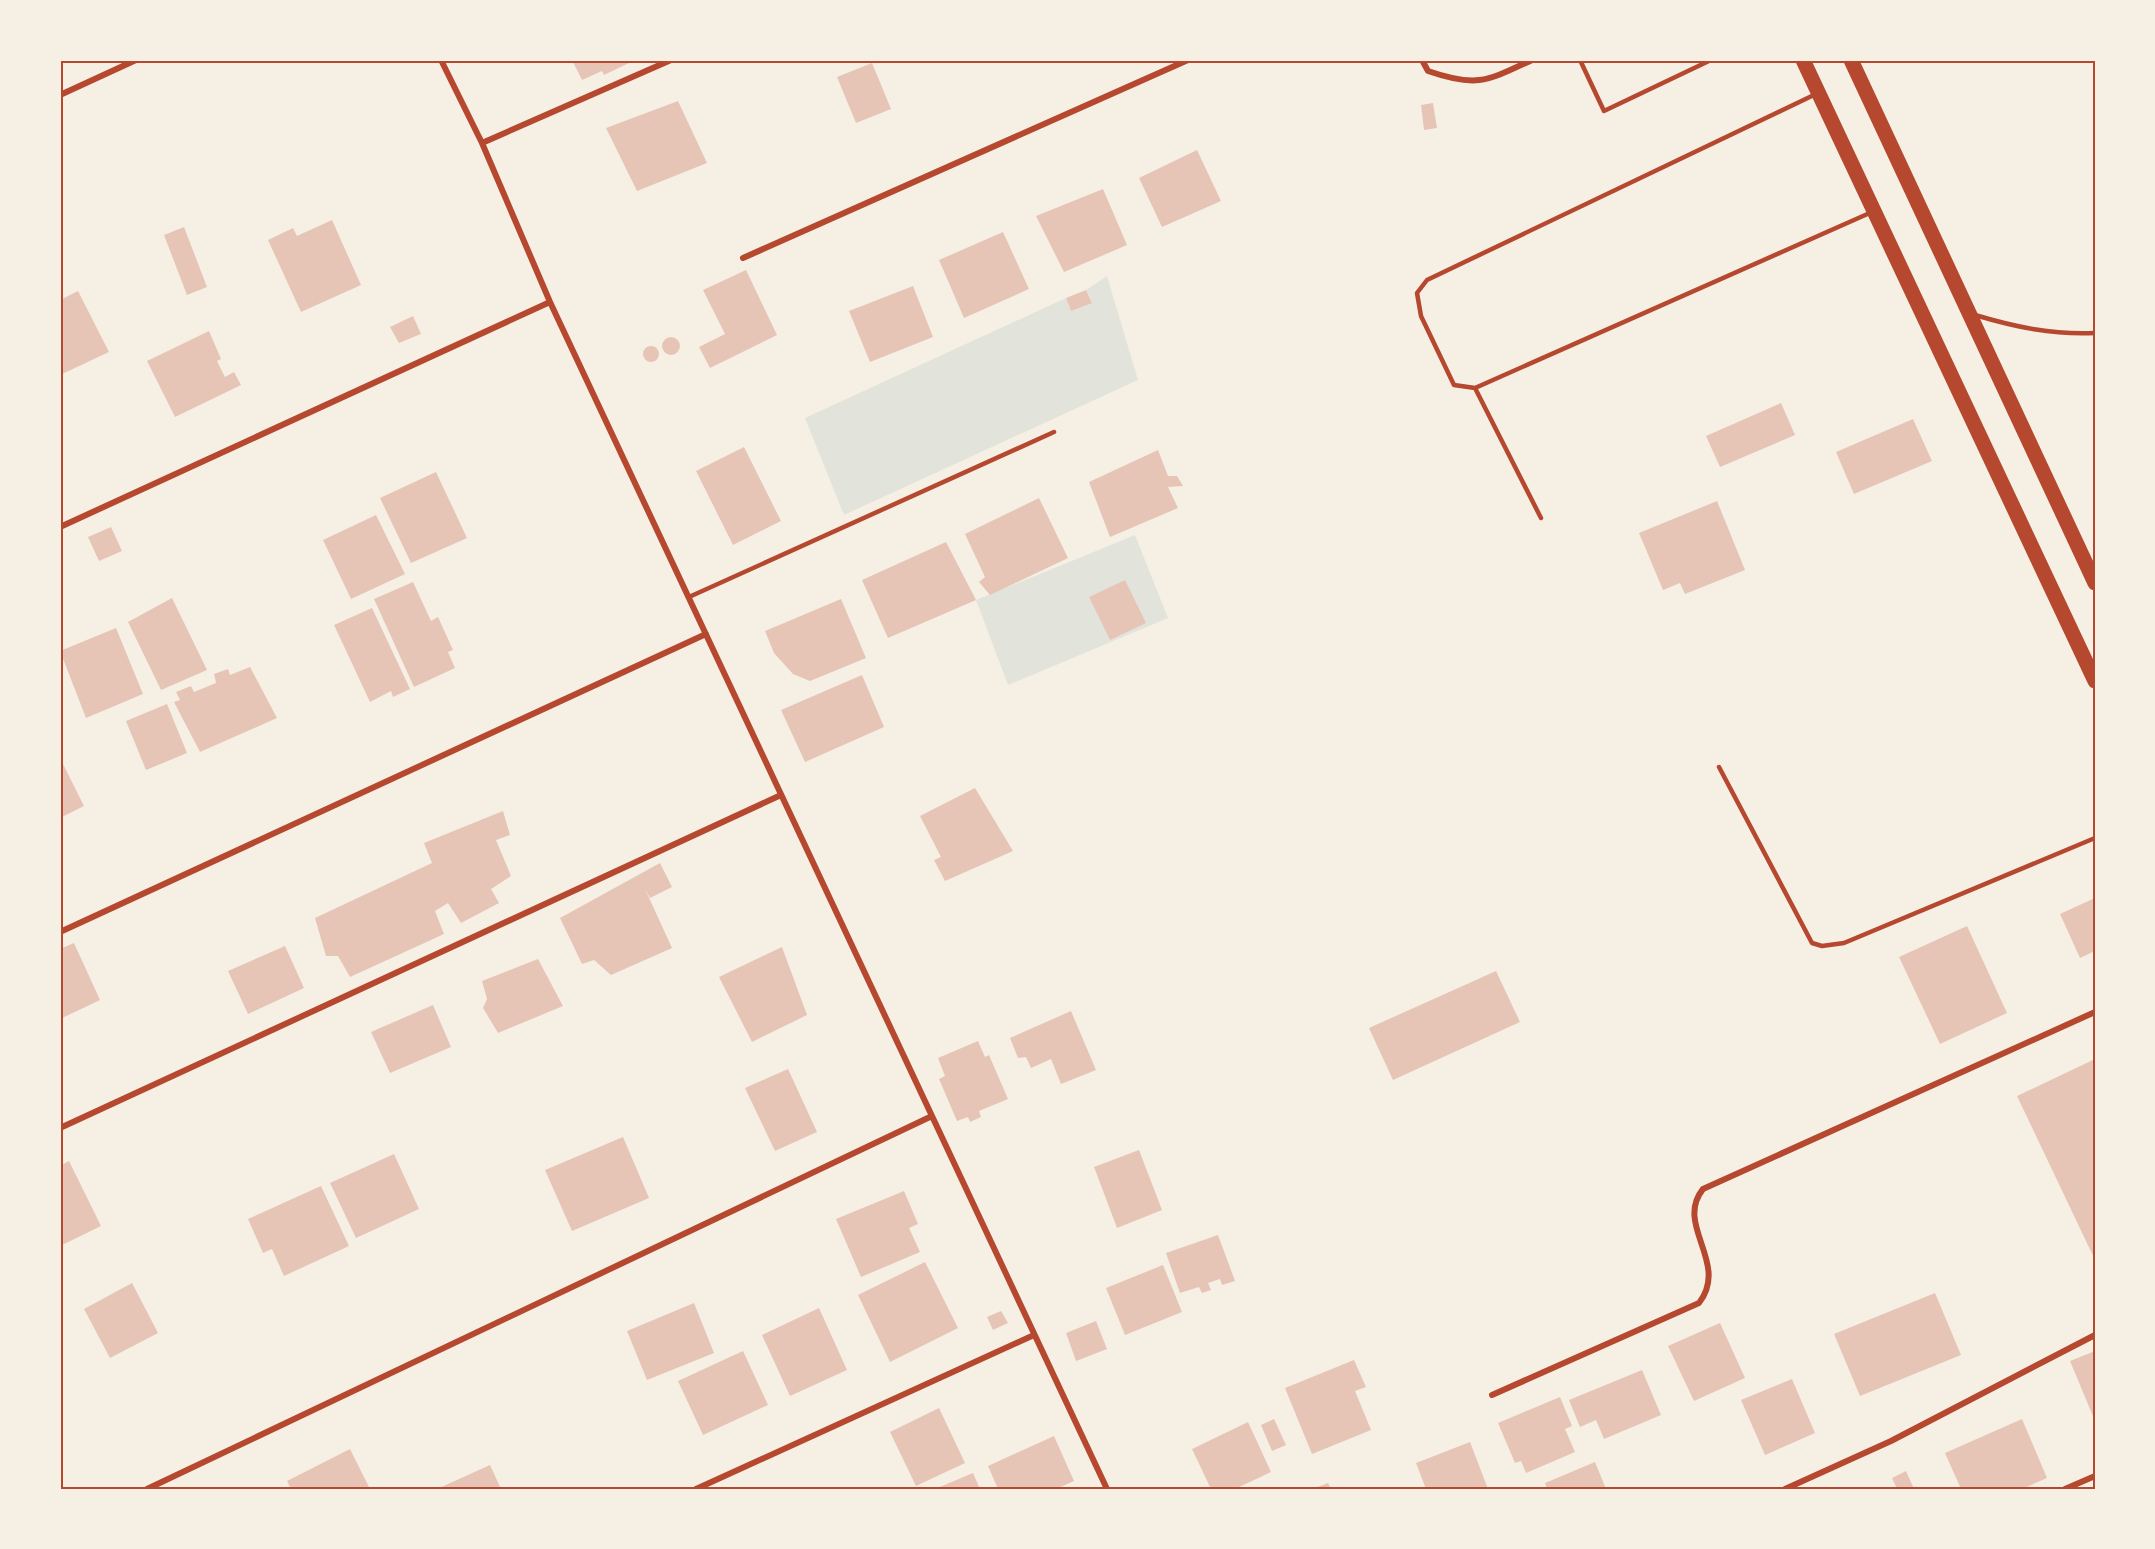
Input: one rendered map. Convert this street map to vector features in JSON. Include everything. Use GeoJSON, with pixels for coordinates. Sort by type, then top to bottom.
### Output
{"type":"FeatureCollection","features":[{"type":"Feature","properties":{"kind":"main road"},"geometry":{"type":"LineString","coordinates":[[1803,60],[2095,681]]}},
{"type":"Feature","properties":{"kind":"main road"},"geometry":{"type":"LineString","coordinates":[[1851,60],[2095,583]]}},
{"type":"Feature","properties":{"kind":"street"},"geometry":{"type":"LineString","coordinates":[[60,95],[136,60]]}},
{"type":"Feature","properties":{"kind":"street"},"geometry":{"type":"LineString","coordinates":[[441,60],[482,143],[550,302],[1107,1489]]}},
{"type":"Feature","properties":{"kind":"street"},"geometry":{"type":"LineString","coordinates":[[482,143],[671,60]]}},
{"type":"Feature","properties":{"kind":"street"},"geometry":{"type":"LineString","coordinates":[[743,258],[1188,60]]}},
{"type":"Feature","properties":{"kind":"street"},"geometry":{"type":"LineString","coordinates":[[1422,60],[1428,71],[1437,75],[1456,81],[1486,81],[1532,60]]}},
{"type":"Feature","properties":{"kind":"street"},"geometry":{"type":"LineString","coordinates":[[60,527],[550,302]]}},
{"type":"Feature","properties":{"kind":"street"},"geometry":{"type":"LineString","coordinates":[[60,932],[706,634]]}},
{"type":"Feature","properties":{"kind":"street"},"geometry":{"type":"LineString","coordinates":[[60,1128],[781,795]]}},
{"type":"Feature","properties":{"kind":"street"},"geometry":{"type":"LineString","coordinates":[[1492,1395],[1699,1303],[1708,1292],[1711,1275],[1694,1216],[1695,1199],[1702,1189],[2095,1012]]}},
{"type":"Feature","properties":{"kind":"street"},"geometry":{"type":"LineString","coordinates":[[147,1489],[932,1116]]}},
{"type":"Feature","properties":{"kind":"street"},"geometry":{"type":"LineString","coordinates":[[696,1489],[1035,1335]]}},
{"type":"Feature","properties":{"kind":"street"},"geometry":{"type":"LineString","coordinates":[[1785,1489],[1891,1441],[2095,1335]]}},
{"type":"Feature","properties":{"kind":"street"},"geometry":{"type":"LineString","coordinates":[[2065,1489],[2095,1476]]}},
{"type":"Feature","properties":{"kind":"lane"},"geometry":{"type":"LineString","coordinates":[[1580,60],[1604,111],[1711,60]]}},
{"type":"Feature","properties":{"kind":"lane"},"geometry":{"type":"LineString","coordinates":[[1818,93],[1427,280],[1417,293],[1421,316],[1454,385],[1475,388],[1874,211]]}},
{"type":"Feature","properties":{"kind":"lane"},"geometry":{"type":"LineString","coordinates":[[1967,312],[2018,328],[2071,334],[2095,333]]}},
{"type":"Feature","properties":{"kind":"lane"},"geometry":{"type":"LineString","coordinates":[[1475,388],[1541,518]]}},
{"type":"Feature","properties":{"kind":"lane"},"geometry":{"type":"LineString","coordinates":[[688,597],[1054,432]]}},
{"type":"Feature","properties":{"kind":"lane"},"geometry":{"type":"LineString","coordinates":[[1719,767],[1812,943],[1822,946],[1844,943],[2095,838]]}},
{"type":"Feature","properties":{"kind":"shaded area"},"geometry":{"type":"Polygon","coordinates":[[[1107,276],[1138,380],[844,515],[805,418],[1066,298],[1071,311],[1092,302],[1086,290],[1107,276]]]}},
{"type":"Feature","properties":{"kind":"shaded area"},"geometry":{"type":"Polygon","coordinates":[[[1135,535],[1168,618],[1008,685],[976,600],[1135,535]]]}},
{"type":"Feature","properties":{"kind":"building"},"geometry":{"type":"Polygon","coordinates":[[[572,60],[630,60],[631,62],[604,75],[602,71],[582,80],[572,60]]]}},
{"type":"Feature","properties":{"kind":"building"},"geometry":{"type":"Polygon","coordinates":[[[872,63],[891,109],[856,123],[837,77],[872,63]]]}},
{"type":"Feature","properties":{"kind":"building"},"geometry":{"type":"Polygon","coordinates":[[[678,101],[707,163],[637,191],[606,128],[678,101]]]}},
{"type":"Feature","properties":{"kind":"building"},"geometry":{"type":"Polygon","coordinates":[[[1433,103],[1437,128],[1424,130],[1421,105],[1433,103]]]}},
{"type":"Feature","properties":{"kind":"building"},"geometry":{"type":"Polygon","coordinates":[[[1197,150],[1221,201],[1162,227],[1139,178],[1197,150]]]}},
{"type":"Feature","properties":{"kind":"building"},"geometry":{"type":"Polygon","coordinates":[[[1103,189],[1127,245],[1064,272],[1036,216],[1103,189]]]}},
{"type":"Feature","properties":{"kind":"building"},"geometry":{"type":"Polygon","coordinates":[[[332,220],[361,285],[301,312],[268,240],[293,228],[297,236],[332,220]]]}},
{"type":"Feature","properties":{"kind":"building"},"geometry":{"type":"Polygon","coordinates":[[[184,227],[207,287],[187,295],[164,235],[184,227]]]}},
{"type":"Feature","properties":{"kind":"building"},"geometry":{"type":"Polygon","coordinates":[[[1003,232],[1029,289],[964,318],[939,260],[1003,232]]]}},
{"type":"Feature","properties":{"kind":"building"},"geometry":{"type":"Polygon","coordinates":[[[746,270],[777,335],[710,368],[699,347],[725,334],[703,290],[746,270]]]}},
{"type":"Feature","properties":{"kind":"building"},"geometry":{"type":"Polygon","coordinates":[[[913,286],[933,337],[870,362],[849,311],[913,286]]]}},
{"type":"Feature","properties":{"kind":"building"},"geometry":{"type":"Polygon","coordinates":[[[1086,290],[1092,303],[1071,311],[1066,298],[1086,290]]]}},
{"type":"Feature","properties":{"kind":"building"},"geometry":{"type":"Polygon","coordinates":[[[78,291],[109,352],[60,375],[60,300],[78,291]]]}},
{"type":"Feature","properties":{"kind":"building"},"geometry":{"type":"Polygon","coordinates":[[[413,316],[421,334],[399,343],[390,327],[413,316]]]}},
{"type":"Feature","properties":{"kind":"building"},"geometry":{"type":"Polygon","coordinates":[[[209,331],[221,359],[217,361],[225,377],[234,372],[241,385],[175,417],[147,361],[209,331]]]}},
{"type":"Feature","properties":{"kind":"building"},"geometry":{"type":"Polygon","coordinates":[[[667,337],[675,337],[680,342],[678,353],[667,355],[662,350],[662,342],[667,337]]]}},
{"type":"Feature","properties":{"kind":"building"},"geometry":{"type":"Polygon","coordinates":[[[651,346],[657,348],[659,354],[657,360],[651,362],[645,360],[643,354],[645,348],[651,346]]]}},
{"type":"Feature","properties":{"kind":"building"},"geometry":{"type":"Polygon","coordinates":[[[1781,403],[1795,435],[1720,467],[1706,436],[1781,403]]]}},
{"type":"Feature","properties":{"kind":"building"},"geometry":{"type":"Polygon","coordinates":[[[1913,419],[1932,461],[1854,494],[1836,452],[1913,419]]]}},
{"type":"Feature","properties":{"kind":"building"},"geometry":{"type":"Polygon","coordinates":[[[744,447],[781,521],[733,545],[696,471],[744,447]]]}},
{"type":"Feature","properties":{"kind":"building"},"geometry":{"type":"Polygon","coordinates":[[[1158,450],[1168,476],[1177,476],[1183,486],[1168,487],[1178,508],[1110,537],[1089,482],[1158,450]]]}},
{"type":"Feature","properties":{"kind":"building"},"geometry":{"type":"Polygon","coordinates":[[[436,472],[467,538],[411,563],[380,498],[436,472]]]}},
{"type":"Feature","properties":{"kind":"building"},"geometry":{"type":"Polygon","coordinates":[[[1039,498],[1068,558],[990,595],[979,582],[985,577],[965,534],[1039,498]]]}},
{"type":"Feature","properties":{"kind":"building"},"geometry":{"type":"Polygon","coordinates":[[[1717,501],[1745,570],[1685,594],[1680,583],[1663,590],[1639,533],[1717,501]]]}},
{"type":"Feature","properties":{"kind":"building"},"geometry":{"type":"Polygon","coordinates":[[[376,515],[405,574],[351,599],[323,540],[376,515]]]}},
{"type":"Feature","properties":{"kind":"building"},"geometry":{"type":"Polygon","coordinates":[[[111,527],[122,551],[99,561],[88,537],[111,527]]]}},
{"type":"Feature","properties":{"kind":"building"},"geometry":{"type":"Polygon","coordinates":[[[946,542],[976,600],[888,638],[862,580],[946,542]]]}},
{"type":"Feature","properties":{"kind":"building"},"geometry":{"type":"Polygon","coordinates":[[[1125,580],[1146,623],[1110,640],[1089,597],[1125,580]]]}},
{"type":"Feature","properties":{"kind":"building"},"geometry":{"type":"Polygon","coordinates":[[[413,582],[431,621],[438,617],[453,650],[448,652],[455,668],[414,687],[374,599],[413,582]]]}},
{"type":"Feature","properties":{"kind":"building"},"geometry":{"type":"Polygon","coordinates":[[[172,598],[207,670],[161,690],[128,622],[172,598]]]}},
{"type":"Feature","properties":{"kind":"building"},"geometry":{"type":"Polygon","coordinates":[[[841,599],[866,658],[810,681],[793,674],[774,653],[765,631],[841,599]]]}},
{"type":"Feature","properties":{"kind":"building"},"geometry":{"type":"Polygon","coordinates":[[[372,608],[410,689],[393,697],[391,691],[370,702],[334,625],[372,608]]]}},
{"type":"Feature","properties":{"kind":"building"},"geometry":{"type":"Polygon","coordinates":[[[116,628],[143,694],[86,718],[60,651],[116,628]]]}},
{"type":"Feature","properties":{"kind":"building"},"geometry":{"type":"Polygon","coordinates":[[[250,667],[277,718],[200,752],[174,702],[180,700],[176,692],[191,686],[194,692],[216,683],[214,674],[228,669],[230,675],[250,667]]]}},
{"type":"Feature","properties":{"kind":"building"},"geometry":{"type":"Polygon","coordinates":[[[862,675],[884,727],[805,762],[781,710],[862,675]]]}},
{"type":"Feature","properties":{"kind":"building"},"geometry":{"type":"Polygon","coordinates":[[[167,704],[187,753],[146,770],[126,721],[167,704]]]}},
{"type":"Feature","properties":{"kind":"building"},"geometry":{"type":"Polygon","coordinates":[[[60,758],[84,806],[60,818],[60,758]]]}},
{"type":"Feature","properties":{"kind":"building"},"geometry":{"type":"Polygon","coordinates":[[[975,788],[1013,851],[945,881],[934,860],[941,857],[920,816],[975,788]]]}},
{"type":"Feature","properties":{"kind":"building"},"geometry":{"type":"Polygon","coordinates":[[[503,811],[510,835],[496,840],[511,876],[491,889],[499,903],[461,923],[448,903],[435,911],[444,934],[350,977],[338,956],[326,956],[315,918],[432,863],[424,843],[503,811]]]}},
{"type":"Feature","properties":{"kind":"building"},"geometry":{"type":"Polygon","coordinates":[[[660,863],[672,887],[650,898],[645,889],[672,948],[611,975],[594,960],[582,964],[560,918],[660,863]]]}},
{"type":"Feature","properties":{"kind":"building"},"geometry":{"type":"Polygon","coordinates":[[[2095,898],[2095,951],[2080,958],[2060,914],[2095,898]]]}},
{"type":"Feature","properties":{"kind":"building"},"geometry":{"type":"Polygon","coordinates":[[[1967,926],[2007,1013],[1940,1044],[1899,957],[1967,926]]]}},
{"type":"Feature","properties":{"kind":"building"},"geometry":{"type":"Polygon","coordinates":[[[74,943],[100,1000],[60,1019],[60,949],[74,943]]]}},
{"type":"Feature","properties":{"kind":"building"},"geometry":{"type":"Polygon","coordinates":[[[285,946],[304,988],[248,1014],[228,971],[285,946]]]}},
{"type":"Feature","properties":{"kind":"building"},"geometry":{"type":"Polygon","coordinates":[[[782,947],[807,1015],[752,1042],[719,977],[782,947]]]}},
{"type":"Feature","properties":{"kind":"building"},"geometry":{"type":"Polygon","coordinates":[[[538,959],[563,1006],[498,1033],[483,1008],[487,999],[482,981],[538,959]]]}},
{"type":"Feature","properties":{"kind":"building"},"geometry":{"type":"Polygon","coordinates":[[[1496,971],[1520,1022],[1393,1080],[1369,1028],[1496,971]]]}},
{"type":"Feature","properties":{"kind":"building"},"geometry":{"type":"Polygon","coordinates":[[[433,1005],[451,1047],[390,1073],[371,1032],[433,1005]]]}},
{"type":"Feature","properties":{"kind":"building"},"geometry":{"type":"Polygon","coordinates":[[[1071,1011],[1096,1070],[1061,1084],[1051,1059],[1031,1068],[1026,1057],[1018,1058],[1010,1038],[1071,1011]]]}},
{"type":"Feature","properties":{"kind":"building"},"geometry":{"type":"Polygon","coordinates":[[[978,1041],[985,1057],[989,1055],[1008,1099],[979,1111],[981,1117],[970,1122],[968,1117],[957,1121],[939,1079],[945,1076],[938,1058],[978,1041]]]}},
{"type":"Feature","properties":{"kind":"building"},"geometry":{"type":"Polygon","coordinates":[[[2095,1059],[2095,1260],[2017,1096],[2095,1059]]]}},
{"type":"Feature","properties":{"kind":"building"},"geometry":{"type":"Polygon","coordinates":[[[788,1069],[817,1132],[775,1151],[745,1088],[788,1069]]]}},
{"type":"Feature","properties":{"kind":"building"},"geometry":{"type":"Polygon","coordinates":[[[623,1137],[649,1198],[572,1231],[545,1170],[623,1137]]]}},
{"type":"Feature","properties":{"kind":"building"},"geometry":{"type":"Polygon","coordinates":[[[1139,1150],[1162,1210],[1117,1228],[1094,1167],[1139,1150]]]}},
{"type":"Feature","properties":{"kind":"building"},"geometry":{"type":"Polygon","coordinates":[[[394,1154],[419,1209],[356,1238],[330,1183],[394,1154]]]}},
{"type":"Feature","properties":{"kind":"building"},"geometry":{"type":"Polygon","coordinates":[[[69,1161],[101,1226],[60,1246],[60,1166],[69,1161]]]}},
{"type":"Feature","properties":{"kind":"building"},"geometry":{"type":"Polygon","coordinates":[[[321,1186],[349,1246],[284,1276],[272,1249],[263,1253],[248,1219],[321,1186]]]}},
{"type":"Feature","properties":{"kind":"building"},"geometry":{"type":"Polygon","coordinates":[[[904,1191],[918,1224],[909,1228],[920,1252],[861,1277],[836,1219],[904,1191]]]}},
{"type":"Feature","properties":{"kind":"building"},"geometry":{"type":"Polygon","coordinates":[[[1218,1235],[1235,1281],[1222,1285],[1220,1279],[1208,1283],[1211,1290],[1202,1293],[1199,1287],[1180,1293],[1166,1253],[1218,1235]]]}},
{"type":"Feature","properties":{"kind":"building"},"geometry":{"type":"Polygon","coordinates":[[[925,1262],[958,1328],[890,1362],[858,1295],[925,1262]]]}},
{"type":"Feature","properties":{"kind":"building"},"geometry":{"type":"Polygon","coordinates":[[[1163,1265],[1182,1312],[1125,1335],[1106,1288],[1163,1265]]]}},
{"type":"Feature","properties":{"kind":"building"},"geometry":{"type":"Polygon","coordinates":[[[132,1283],[158,1333],[110,1358],[84,1309],[132,1283]]]}},
{"type":"Feature","properties":{"kind":"building"},"geometry":{"type":"Polygon","coordinates":[[[1935,1293],[1961,1355],[1860,1396],[1834,1334],[1935,1293]]]}},
{"type":"Feature","properties":{"kind":"building"},"geometry":{"type":"Polygon","coordinates":[[[694,1303],[714,1353],[647,1380],[627,1331],[694,1303]]]}},
{"type":"Feature","properties":{"kind":"building"},"geometry":{"type":"Polygon","coordinates":[[[819,1308],[847,1370],[790,1396],[762,1335],[819,1308]]]}},
{"type":"Feature","properties":{"kind":"building"},"geometry":{"type":"Polygon","coordinates":[[[1001,1311],[1008,1323],[993,1330],[987,1317],[1001,1311]]]}},
{"type":"Feature","properties":{"kind":"building"},"geometry":{"type":"Polygon","coordinates":[[[1096,1321],[1107,1349],[1076,1361],[1066,1333],[1096,1321]]]}},
{"type":"Feature","properties":{"kind":"building"},"geometry":{"type":"Polygon","coordinates":[[[1720,1323],[1745,1378],[1694,1401],[1668,1346],[1720,1323]]]}},
{"type":"Feature","properties":{"kind":"building"},"geometry":{"type":"Polygon","coordinates":[[[743,1351],[768,1405],[703,1435],[678,1381],[743,1351]]]}},
{"type":"Feature","properties":{"kind":"building"},"geometry":{"type":"Polygon","coordinates":[[[2095,1351],[2095,1421],[2070,1361],[2095,1351]]]}},
{"type":"Feature","properties":{"kind":"building"},"geometry":{"type":"Polygon","coordinates":[[[1354,1360],[1366,1387],[1355,1391],[1371,1430],[1312,1454],[1285,1388],[1354,1360]]]}},
{"type":"Feature","properties":{"kind":"building"},"geometry":{"type":"Polygon","coordinates":[[[1642,1370],[1661,1415],[1604,1439],[1596,1420],[1580,1427],[1569,1400],[1642,1370]]]}},
{"type":"Feature","properties":{"kind":"building"},"geometry":{"type":"Polygon","coordinates":[[[1792,1379],[1815,1433],[1765,1455],[1741,1400],[1792,1379]]]}},
{"type":"Feature","properties":{"kind":"building"},"geometry":{"type":"Polygon","coordinates":[[[1560,1397],[1572,1426],[1565,1429],[1575,1452],[1526,1473],[1521,1461],[1515,1463],[1498,1423],[1560,1397]]]}},
{"type":"Feature","properties":{"kind":"building"},"geometry":{"type":"Polygon","coordinates":[[[939,1408],[965,1463],[916,1486],[890,1432],[939,1408]]]}},
{"type":"Feature","properties":{"kind":"building"},"geometry":{"type":"Polygon","coordinates":[[[1274,1419],[1286,1445],[1272,1451],[1261,1425],[1274,1419]]]}},
{"type":"Feature","properties":{"kind":"building"},"geometry":{"type":"Polygon","coordinates":[[[2022,1419],[2047,1478],[2022,1489],[1961,1489],[1945,1453],[2022,1419]]]}},
{"type":"Feature","properties":{"kind":"building"},"geometry":{"type":"Polygon","coordinates":[[[1248,1422],[1271,1472],[1235,1489],[1211,1489],[1192,1449],[1248,1422]]]}},
{"type":"Feature","properties":{"kind":"building"},"geometry":{"type":"Polygon","coordinates":[[[1054,1436],[1074,1481],[1056,1489],[998,1489],[988,1466],[1054,1436]]]}},
{"type":"Feature","properties":{"kind":"building"},"geometry":{"type":"Polygon","coordinates":[[[1470,1442],[1488,1489],[1426,1489],[1416,1463],[1470,1442]]]}},
{"type":"Feature","properties":{"kind":"building"},"geometry":{"type":"Polygon","coordinates":[[[350,1449],[370,1489],[291,1489],[287,1481],[350,1449]]]}},
{"type":"Feature","properties":{"kind":"building"},"geometry":{"type":"Polygon","coordinates":[[[1595,1462],[1606,1489],[1547,1489],[1545,1483],[1595,1462]]]}},
{"type":"Feature","properties":{"kind":"building"},"geometry":{"type":"Polygon","coordinates":[[[490,1465],[501,1489],[437,1489],[490,1465]]]}},
{"type":"Feature","properties":{"kind":"building"},"geometry":{"type":"Polygon","coordinates":[[[1906,1471],[1914,1489],[1897,1489],[1892,1478],[1906,1471]]]}},
{"type":"Feature","properties":{"kind":"building"},"geometry":{"type":"Polygon","coordinates":[[[973,1473],[980,1489],[935,1489],[973,1473]]]}},
{"type":"Feature","properties":{"kind":"building"},"geometry":{"type":"Polygon","coordinates":[[[1328,1483],[1331,1489],[1312,1489],[1328,1483]]]}}]}
